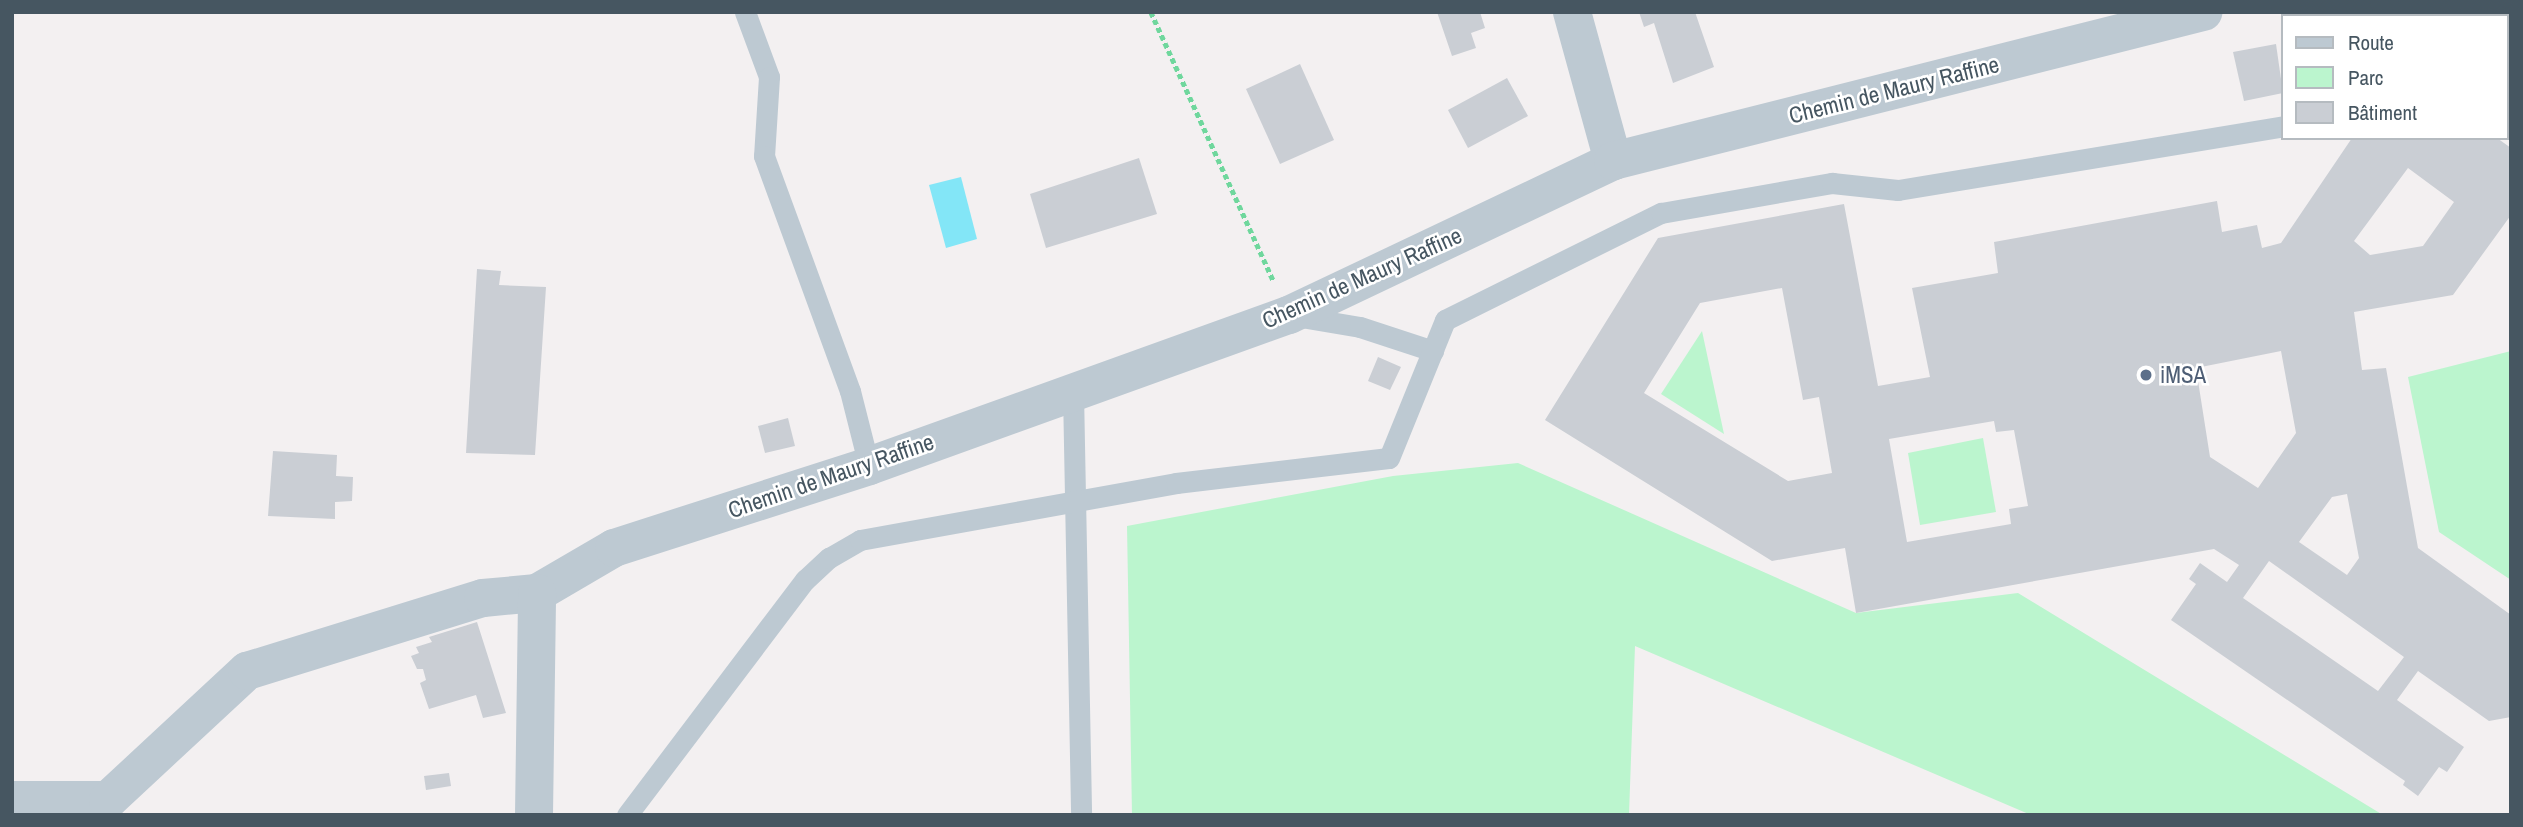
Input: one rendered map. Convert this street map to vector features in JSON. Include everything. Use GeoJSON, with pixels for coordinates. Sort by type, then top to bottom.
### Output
{"type":"FeatureCollection","features":[{"type":"Feature","properties":{"kind":"street"},"geometry":{"type":"LineString","coordinates":[[1572,12],[1613,161]]}},
{"type":"Feature","properties":{"kind":"street","name":"Chemin de Maury Raffine"},"geometry":{"type":"LineString","coordinates":[[12,800],[108,800],[247,671],[482,598],[537,593],[614,548],[869,466],[1289,315],[1613,161],[2203,12]]}},
{"type":"Feature","properties":{"kind":"street"},"geometry":{"type":"LineString","coordinates":[[534,815],[537,593]]}},
{"type":"Feature","properties":{"kind":"lane"},"geometry":{"type":"LineString","coordinates":[[745,12],[769,77],[764,156],[850,391],[869,466]]}},
{"type":"Feature","properties":{"kind":"lane"},"geometry":{"type":"LineString","coordinates":[[626,815],[804,580],[829,558],[860,540],[1176,483],[1389,458],[1445,320],[1661,213],[1832,183],[1898,190],[2282,126]]}},
{"type":"Feature","properties":{"kind":"lane"},"geometry":{"type":"LineString","coordinates":[[1289,315],[1360,327],[1433,351]]}},
{"type":"Feature","properties":{"kind":"lane"},"geometry":{"type":"LineString","coordinates":[[1073,392],[1081,815]]}},
{"type":"Feature","properties":{"kind":"path"},"geometry":{"type":"LineString","coordinates":[[1151,12],[1289,315]]}},
{"type":"Feature","properties":{"kind":"green space"},"geometry":{"type":"Polygon","coordinates":[[[1702,331],[1724,434],[1661,394],[1702,331]]]}},
{"type":"Feature","properties":{"kind":"green space"},"geometry":{"type":"Polygon","coordinates":[[[2511,351],[2511,580],[2439,532],[2408,377],[2511,351]]]}},
{"type":"Feature","properties":{"kind":"green space"},"geometry":{"type":"Polygon","coordinates":[[[1983,438],[1996,512],[1920,525],[1908,453],[1983,438]]]}},
{"type":"Feature","properties":{"kind":"green space"},"geometry":{"type":"Polygon","coordinates":[[[1518,463],[1856,613],[2018,593],[2383,815],[2031,815],[1635,646],[1629,815],[1132,815],[1127,526],[1393,476],[1518,463]]]}},
{"type":"Feature","properties":{"kind":"water"},"geometry":{"type":"Polygon","coordinates":[[[961,177],[977,239],[946,248],[929,185],[961,177]]]}},
{"type":"Feature","properties":{"kind":"building"},"geometry":{"type":"Polygon","coordinates":[[[1437,12],[1480,12],[1485,28],[1471,33],[1476,48],[1452,56],[1437,12]]]}},
{"type":"Feature","properties":{"kind":"building"},"geometry":{"type":"Polygon","coordinates":[[[1639,12],[1695,12],[1714,67],[1673,83],[1654,23],[1644,27],[1639,12]]]}},
{"type":"Feature","properties":{"kind":"building"},"geometry":{"type":"Polygon","coordinates":[[[2276,44],[2282,93],[2244,101],[2233,52],[2276,44]]]}},
{"type":"Feature","properties":{"kind":"building"},"geometry":{"type":"Polygon","coordinates":[[[1300,64],[1334,140],[1280,164],[1246,89],[1300,64]]]}},
{"type":"Feature","properties":{"kind":"building"},"geometry":{"type":"Polygon","coordinates":[[[1507,78],[1528,116],[1468,148],[1448,110],[1507,78]]]}},
{"type":"Feature","properties":{"kind":"building"},"geometry":{"type":"Polygon","coordinates":[[[2351,140],[2500,140],[2511,148],[2511,215],[2453,295],[2354,312],[2362,370],[2386,368],[2418,548],[2511,615],[2511,717],[2489,721],[2418,671],[2397,700],[2464,747],[2447,772],[2439,767],[2418,796],[2403,785],[2405,781],[2171,620],[2196,584],[2189,579],[2200,563],[2227,582],[2239,565],[2214,549],[1856,613],[1845,548],[1772,561],[1545,420],[1658,238],[1844,204],[1878,386],[1930,377],[1912,288],[1998,273],[1994,242],[2217,201],[2222,232],[2257,225],[2262,248],[2281,243],[2351,140]],[[2408,168],[2354,241],[2370,255],[2423,246],[2454,202],[2408,168]],[[1782,288],[1700,303],[1644,393],[1788,481],[1832,473],[1819,397],[1803,400],[1782,288]],[[2281,351],[2196,368],[2210,457],[2258,488],[2296,433],[2281,351]],[[1994,421],[1889,439],[1907,542],[2011,524],[2009,509],[2028,506],[2014,430],[1996,432],[1994,421]],[[2347,494],[2332,497],[2299,542],[2347,575],[2359,558],[2347,494]],[[2269,561],[2243,598],[2378,691],[2404,657],[2269,561]]]}},
{"type":"Feature","properties":{"kind":"building"},"geometry":{"type":"Polygon","coordinates":[[[1139,158],[1157,214],[1046,248],[1030,194],[1139,158]]]}},
{"type":"Feature","properties":{"kind":"building"},"geometry":{"type":"Polygon","coordinates":[[[477,269],[501,271],[499,285],[546,287],[535,455],[466,453],[477,269]]]}},
{"type":"Feature","properties":{"kind":"building"},"geometry":{"type":"Polygon","coordinates":[[[1378,357],[1401,367],[1390,390],[1368,381],[1378,357]]]}},
{"type":"Feature","properties":{"kind":"building"},"geometry":{"type":"Polygon","coordinates":[[[788,418],[795,446],[765,453],[758,426],[788,418]]]}},
{"type":"Feature","properties":{"kind":"building"},"geometry":{"type":"Polygon","coordinates":[[[273,451],[337,455],[336,476],[353,477],[352,501],[335,502],[335,519],[268,516],[273,451]]]}},
{"type":"Feature","properties":{"kind":"building"},"geometry":{"type":"Polygon","coordinates":[[[477,622],[506,713],[483,718],[476,695],[429,709],[420,683],[426,680],[423,669],[417,669],[411,656],[419,653],[416,647],[432,642],[429,637],[477,622]]]}},
{"type":"Feature","properties":{"kind":"building"},"geometry":{"type":"Polygon","coordinates":[[[449,773],[451,786],[426,790],[424,776],[449,773]]]}},
{"type":"Feature","properties":{"kind":"place","name":"iMSA"},"geometry":{"type":"Point","coordinates":[2146,375]}}]}
